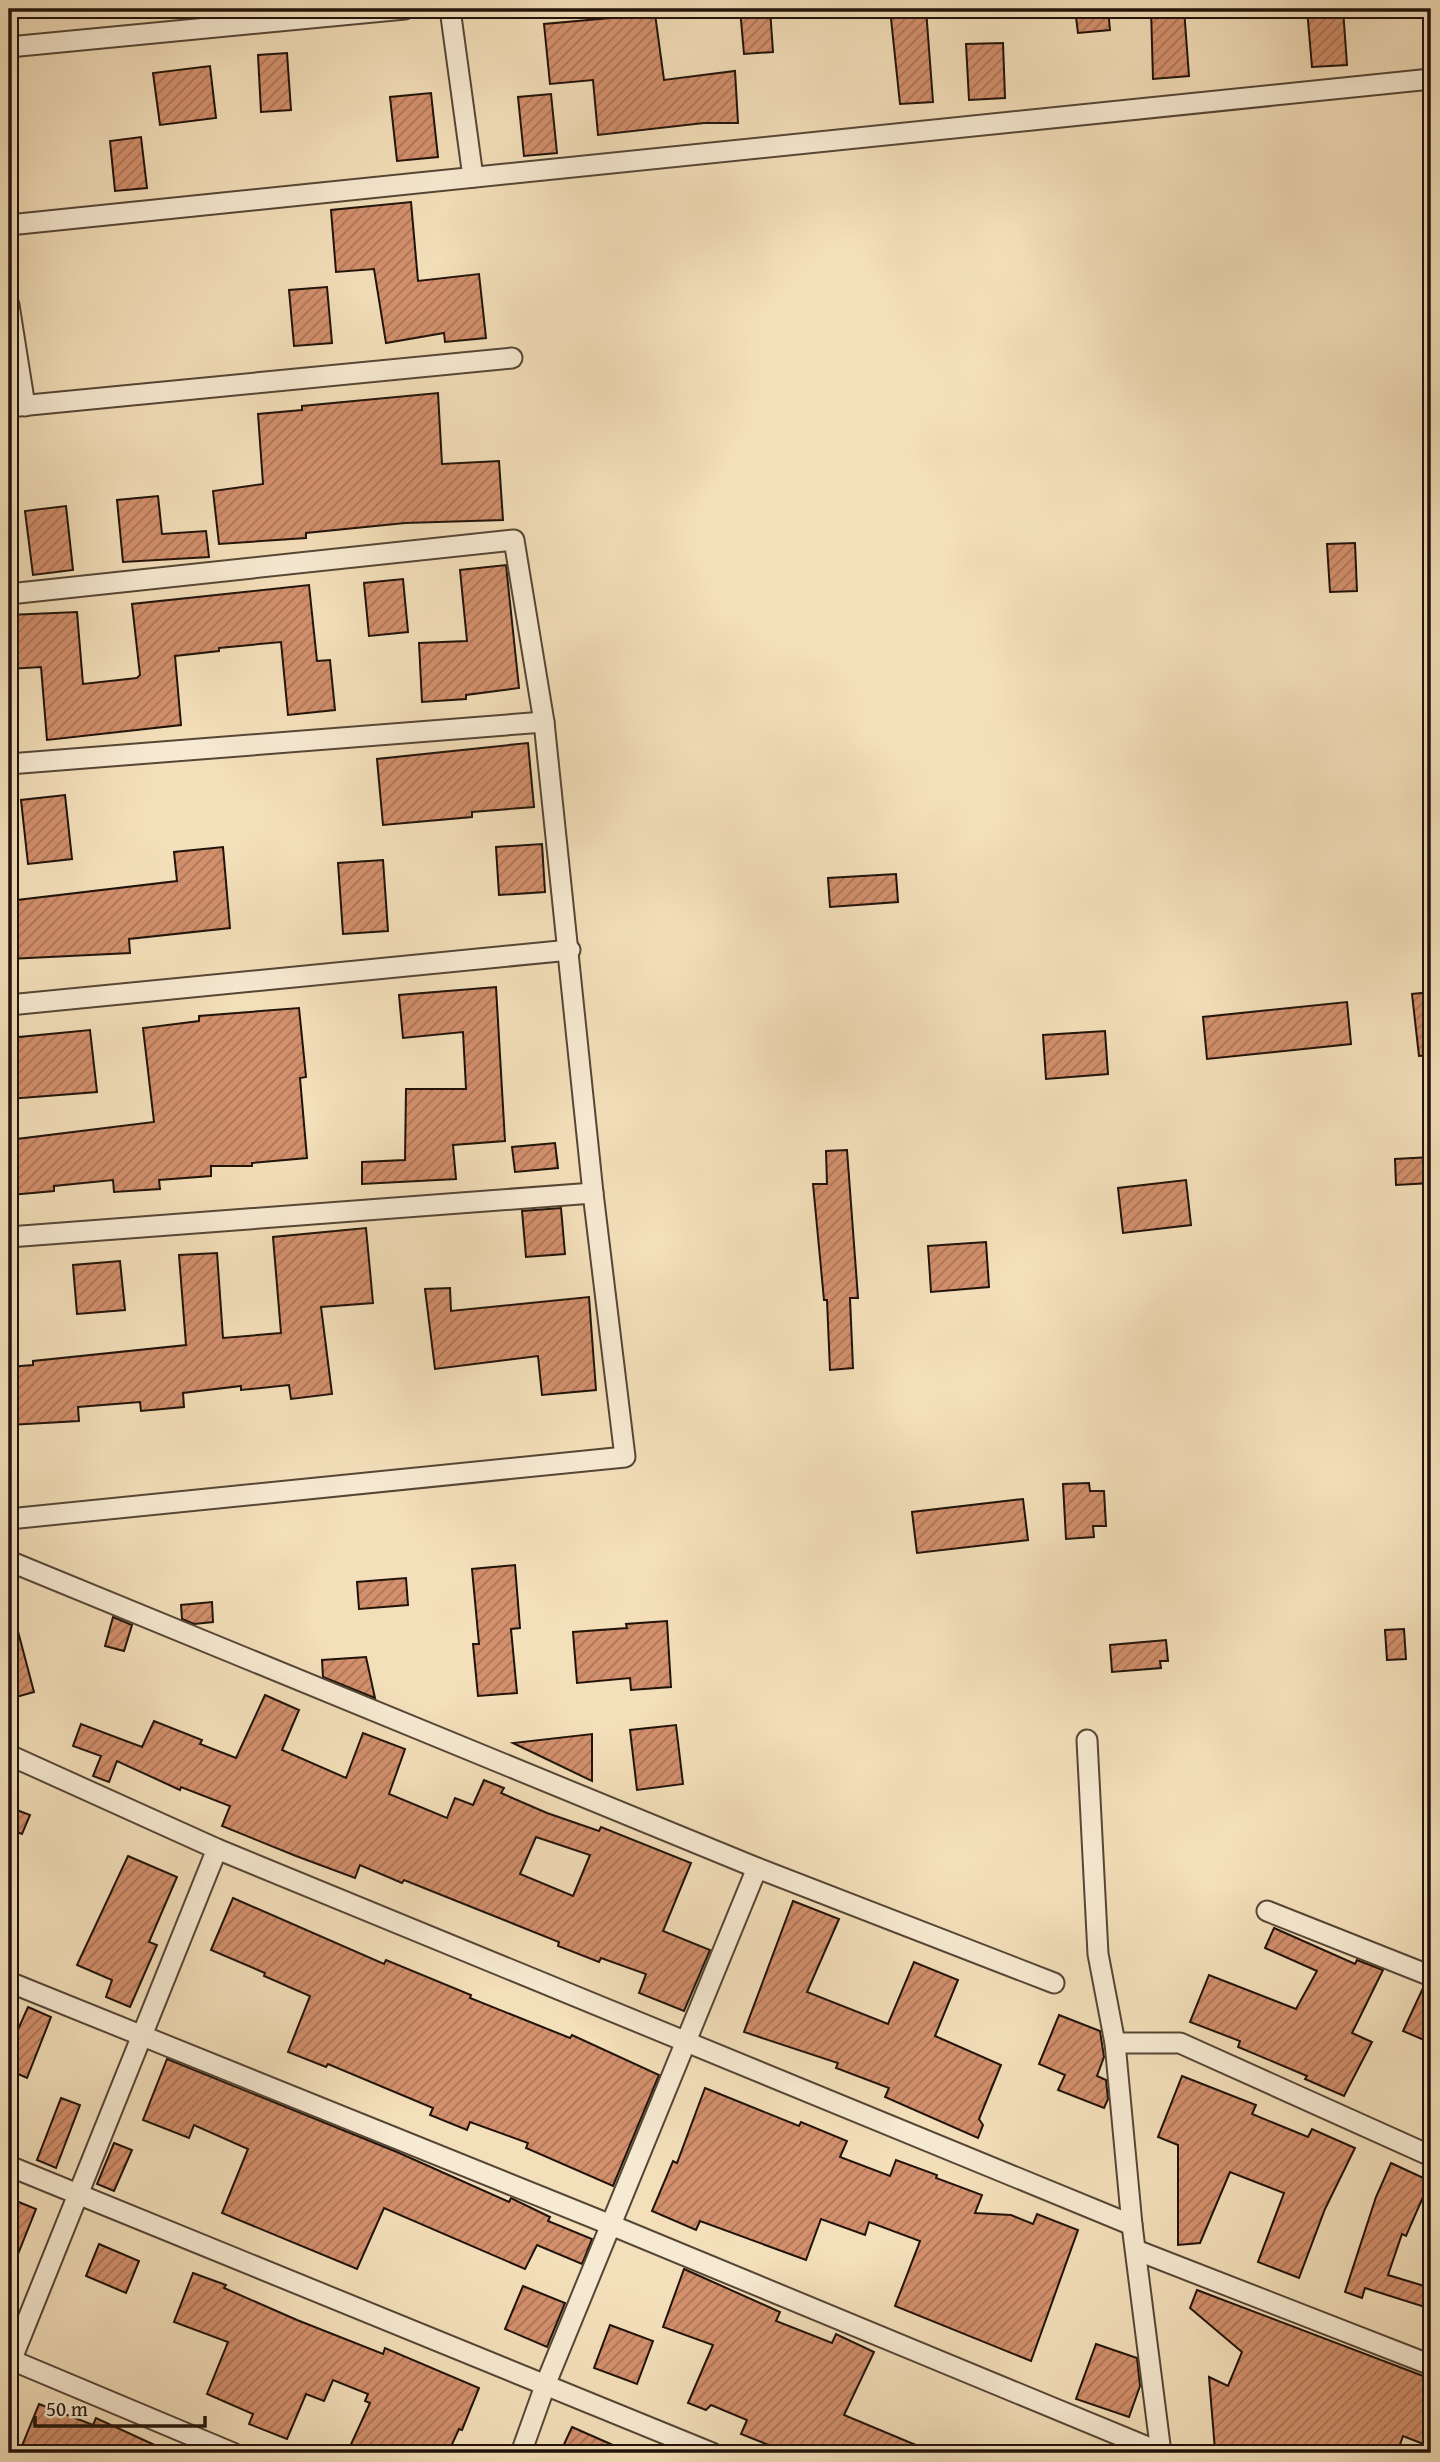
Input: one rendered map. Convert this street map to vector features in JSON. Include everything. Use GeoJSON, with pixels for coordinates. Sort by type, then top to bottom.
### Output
{"type":"FeatureCollection","features":[{"type":"Feature","properties":{"kind":"street"},"geometry":{"type":"LineString","coordinates":[[9,47],[405,9]]}},
{"type":"Feature","properties":{"kind":"street"},"geometry":{"type":"LineString","coordinates":[[450,9],[473,177]]}},
{"type":"Feature","properties":{"kind":"street"},"geometry":{"type":"LineString","coordinates":[[9,225],[1431,79]]}},
{"type":"Feature","properties":{"kind":"street"},"geometry":{"type":"LineString","coordinates":[[9,305],[17,407],[512,358]]}},
{"type":"Feature","properties":{"kind":"street"},"geometry":{"type":"LineString","coordinates":[[9,594],[514,540],[544,722],[570,950],[593,1193],[625,1457],[9,1519]]}},
{"type":"Feature","properties":{"kind":"street"},"geometry":{"type":"LineString","coordinates":[[9,764],[544,722]]}},
{"type":"Feature","properties":{"kind":"street"},"geometry":{"type":"LineString","coordinates":[[9,1004],[570,950]]}},
{"type":"Feature","properties":{"kind":"street"},"geometry":{"type":"LineString","coordinates":[[9,1237],[593,1193]]}},
{"type":"Feature","properties":{"kind":"street"},"geometry":{"type":"LineString","coordinates":[[9,1561],[757,1868],[1054,1983]]}},
{"type":"Feature","properties":{"kind":"street"},"geometry":{"type":"LineString","coordinates":[[9,1982],[611,2225],[1161,2453],[1132,2225],[1115,2043],[1098,1954],[1087,1740]]}},
{"type":"Feature","properties":{"kind":"street"},"geometry":{"type":"LineString","coordinates":[[9,1755],[217,1849],[1132,2225]]}},
{"type":"Feature","properties":{"kind":"street"},"geometry":{"type":"LineString","coordinates":[[217,1849],[144,2037],[10,2361],[233,2453]]}},
{"type":"Feature","properties":{"kind":"street"},"geometry":{"type":"LineString","coordinates":[[521,2453],[546,2383],[757,1868]]}},
{"type":"Feature","properties":{"kind":"street"},"geometry":{"type":"LineString","coordinates":[[1267,1911],[1431,1976]]}},
{"type":"Feature","properties":{"kind":"street"},"geometry":{"type":"LineString","coordinates":[[1115,2043],[1180,2043],[1431,2156]]}},
{"type":"Feature","properties":{"kind":"street"},"geometry":{"type":"LineString","coordinates":[[9,2166],[712,2453]]}},
{"type":"Feature","properties":{"kind":"street"},"geometry":{"type":"LineString","coordinates":[[1136,2250],[1431,2365]]}},
{"type":"Feature","properties":{"kind":"building"},"geometry":{"type":"Polygon","coordinates":[[[740,9],[770,9],[773,52],[744,54],[740,9]]]}},
{"type":"Feature","properties":{"kind":"building"},"geometry":{"type":"Polygon","coordinates":[[[890,9],[926,9],[933,102],[900,104],[890,9]]]}},
{"type":"Feature","properties":{"kind":"building"},"geometry":{"type":"Polygon","coordinates":[[[1075,9],[1108,9],[1110,30],[1078,33],[1075,9]]]}},
{"type":"Feature","properties":{"kind":"building"},"geometry":{"type":"Polygon","coordinates":[[[1151,9],[1184,9],[1189,76],[1153,79],[1151,9]]]}},
{"type":"Feature","properties":{"kind":"building"},"geometry":{"type":"Polygon","coordinates":[[[1307,9],[1343,9],[1347,65],[1312,67],[1307,9]]]}},
{"type":"Feature","properties":{"kind":"building"},"geometry":{"type":"Polygon","coordinates":[[[655,14],[664,80],[735,71],[738,123],[704,123],[598,135],[593,80],[550,84],[544,24],[655,14]]]}},
{"type":"Feature","properties":{"kind":"building"},"geometry":{"type":"Polygon","coordinates":[[[1003,43],[1005,98],[969,100],[966,44],[1003,43]]]}},
{"type":"Feature","properties":{"kind":"building"},"geometry":{"type":"Polygon","coordinates":[[[287,53],[291,110],[261,112],[258,55],[287,53]]]}},
{"type":"Feature","properties":{"kind":"building"},"geometry":{"type":"Polygon","coordinates":[[[210,66],[216,118],[160,125],[153,73],[210,66]]]}},
{"type":"Feature","properties":{"kind":"building"},"geometry":{"type":"Polygon","coordinates":[[[431,93],[438,157],[397,161],[390,97],[431,93]]]}},
{"type":"Feature","properties":{"kind":"building"},"geometry":{"type":"Polygon","coordinates":[[[551,94],[557,153],[524,156],[518,97],[551,94]]]}},
{"type":"Feature","properties":{"kind":"building"},"geometry":{"type":"Polygon","coordinates":[[[141,137],[147,188],[115,191],[110,141],[141,137]]]}},
{"type":"Feature","properties":{"kind":"building"},"geometry":{"type":"Polygon","coordinates":[[[411,202],[418,281],[479,274],[486,338],[445,342],[444,333],[386,343],[374,269],[336,272],[331,210],[411,202]]]}},
{"type":"Feature","properties":{"kind":"building"},"geometry":{"type":"Polygon","coordinates":[[[327,287],[332,343],[294,346],[289,290],[327,287]]]}},
{"type":"Feature","properties":{"kind":"building"},"geometry":{"type":"Polygon","coordinates":[[[438,393],[442,464],[499,461],[503,520],[405,523],[306,533],[306,538],[219,544],[213,491],[263,484],[258,414],[302,410],[302,406],[438,393]]]}},
{"type":"Feature","properties":{"kind":"building"},"geometry":{"type":"Polygon","coordinates":[[[158,496],[162,534],[206,531],[209,557],[123,562],[117,500],[158,496]]]}},
{"type":"Feature","properties":{"kind":"building"},"geometry":{"type":"Polygon","coordinates":[[[66,506],[73,570],[33,575],[25,511],[66,506]]]}},
{"type":"Feature","properties":{"kind":"building"},"geometry":{"type":"Polygon","coordinates":[[[1355,543],[1357,591],[1330,592],[1327,544],[1355,543]]]}},
{"type":"Feature","properties":{"kind":"building"},"geometry":{"type":"Polygon","coordinates":[[[506,565],[519,688],[466,695],[466,699],[422,702],[419,643],[467,641],[460,570],[506,565]]]}},
{"type":"Feature","properties":{"kind":"building"},"geometry":{"type":"Polygon","coordinates":[[[403,579],[408,632],[369,636],[364,583],[403,579]]]}},
{"type":"Feature","properties":{"kind":"building"},"geometry":{"type":"Polygon","coordinates":[[[309,585],[317,661],[330,660],[335,710],[288,715],[281,642],[219,648],[219,651],[175,656],[181,725],[47,740],[41,667],[9,669],[9,615],[77,612],[83,684],[137,678],[140,675],[132,604],[309,585]]]}},
{"type":"Feature","properties":{"kind":"building"},"geometry":{"type":"Polygon","coordinates":[[[528,743],[534,807],[472,812],[472,817],[383,825],[377,759],[528,743]]]}},
{"type":"Feature","properties":{"kind":"building"},"geometry":{"type":"Polygon","coordinates":[[[65,795],[72,859],[28,864],[21,800],[65,795]]]}},
{"type":"Feature","properties":{"kind":"building"},"geometry":{"type":"Polygon","coordinates":[[[542,844],[545,892],[499,895],[496,847],[542,844]]]}},
{"type":"Feature","properties":{"kind":"building"},"geometry":{"type":"Polygon","coordinates":[[[223,847],[230,928],[129,939],[130,953],[9,959],[9,901],[177,881],[174,852],[223,847]]]}},
{"type":"Feature","properties":{"kind":"building"},"geometry":{"type":"Polygon","coordinates":[[[383,860],[388,931],[343,934],[338,863],[383,860]]]}},
{"type":"Feature","properties":{"kind":"building"},"geometry":{"type":"Polygon","coordinates":[[[896,874],[898,902],[830,907],[828,878],[896,874]]]}},
{"type":"Feature","properties":{"kind":"building"},"geometry":{"type":"Polygon","coordinates":[[[496,987],[505,1141],[453,1145],[456,1179],[362,1184],[362,1162],[405,1160],[406,1089],[466,1089],[463,1032],[403,1038],[399,995],[496,987]]]}},
{"type":"Feature","properties":{"kind":"building"},"geometry":{"type":"Polygon","coordinates":[[[1431,992],[1431,1055],[1419,1056],[1412,994],[1431,992]]]}},
{"type":"Feature","properties":{"kind":"building"},"geometry":{"type":"Polygon","coordinates":[[[1347,1002],[1351,1044],[1207,1059],[1203,1017],[1347,1002]]]}},
{"type":"Feature","properties":{"kind":"building"},"geometry":{"type":"Polygon","coordinates":[[[299,1008],[306,1077],[300,1078],[307,1158],[252,1163],[252,1166],[211,1166],[211,1176],[159,1180],[160,1189],[114,1192],[113,1180],[54,1186],[54,1191],[11,1195],[9,1140],[154,1122],[143,1028],[199,1021],[199,1016],[299,1008]]]}},
{"type":"Feature","properties":{"kind":"building"},"geometry":{"type":"Polygon","coordinates":[[[90,1030],[97,1092],[9,1099],[9,1038],[90,1030]]]}},
{"type":"Feature","properties":{"kind":"building"},"geometry":{"type":"Polygon","coordinates":[[[1105,1031],[1108,1074],[1046,1079],[1043,1035],[1105,1031]]]}},
{"type":"Feature","properties":{"kind":"building"},"geometry":{"type":"Polygon","coordinates":[[[555,1143],[558,1168],[515,1172],[512,1147],[555,1143]]]}},
{"type":"Feature","properties":{"kind":"building"},"geometry":{"type":"Polygon","coordinates":[[[847,1150],[858,1298],[850,1298],[853,1368],[830,1370],[827,1300],[824,1300],[813,1184],[827,1184],[826,1151],[847,1150]]]}},
{"type":"Feature","properties":{"kind":"building"},"geometry":{"type":"Polygon","coordinates":[[[1431,1157],[1431,1183],[1396,1185],[1395,1159],[1431,1157]]]}},
{"type":"Feature","properties":{"kind":"building"},"geometry":{"type":"Polygon","coordinates":[[[1186,1180],[1191,1225],[1123,1233],[1118,1188],[1186,1180]]]}},
{"type":"Feature","properties":{"kind":"building"},"geometry":{"type":"Polygon","coordinates":[[[561,1208],[565,1254],[526,1257],[522,1211],[561,1208]]]}},
{"type":"Feature","properties":{"kind":"building"},"geometry":{"type":"Polygon","coordinates":[[[366,1228],[373,1303],[321,1307],[332,1394],[291,1399],[289,1385],[241,1390],[241,1386],[183,1393],[184,1407],[141,1411],[140,1402],[78,1407],[79,1421],[9,1425],[9,1367],[33,1365],[33,1361],[186,1345],[179,1255],[217,1253],[223,1338],[281,1333],[273,1237],[366,1228]]]}},
{"type":"Feature","properties":{"kind":"building"},"geometry":{"type":"Polygon","coordinates":[[[986,1242],[989,1287],[931,1292],[928,1246],[986,1242]]]}},
{"type":"Feature","properties":{"kind":"building"},"geometry":{"type":"Polygon","coordinates":[[[120,1261],[125,1310],[77,1314],[73,1265],[120,1261]]]}},
{"type":"Feature","properties":{"kind":"building"},"geometry":{"type":"Polygon","coordinates":[[[450,1288],[451,1311],[589,1297],[596,1390],[542,1395],[538,1356],[435,1369],[425,1289],[450,1288]]]}},
{"type":"Feature","properties":{"kind":"building"},"geometry":{"type":"Polygon","coordinates":[[[1089,1483],[1090,1491],[1104,1491],[1106,1526],[1093,1526],[1094,1537],[1066,1539],[1063,1484],[1089,1483]]]}},
{"type":"Feature","properties":{"kind":"building"},"geometry":{"type":"Polygon","coordinates":[[[1023,1499],[1028,1540],[917,1553],[912,1512],[1023,1499]]]}},
{"type":"Feature","properties":{"kind":"building"},"geometry":{"type":"Polygon","coordinates":[[[515,1565],[520,1628],[511,1629],[517,1693],[478,1696],[473,1644],[479,1644],[472,1569],[515,1565]]]}},
{"type":"Feature","properties":{"kind":"building"},"geometry":{"type":"Polygon","coordinates":[[[406,1578],[408,1605],[359,1609],[357,1582],[406,1578]]]}},
{"type":"Feature","properties":{"kind":"building"},"geometry":{"type":"Polygon","coordinates":[[[212,1602],[213,1622],[194,1624],[182,1619],[181,1605],[212,1602]]]}},
{"type":"Feature","properties":{"kind":"building"},"geometry":{"type":"Polygon","coordinates":[[[113,1617],[132,1625],[124,1651],[105,1646],[113,1617]]]}},
{"type":"Feature","properties":{"kind":"building"},"geometry":{"type":"Polygon","coordinates":[[[15,1620],[34,1692],[9,1699],[9,1621],[15,1620]]]}},
{"type":"Feature","properties":{"kind":"building"},"geometry":{"type":"Polygon","coordinates":[[[667,1621],[671,1687],[631,1690],[630,1678],[577,1683],[573,1632],[627,1628],[626,1624],[667,1621]]]}},
{"type":"Feature","properties":{"kind":"building"},"geometry":{"type":"Polygon","coordinates":[[[1404,1629],[1406,1659],[1387,1660],[1385,1630],[1404,1629]]]}},
{"type":"Feature","properties":{"kind":"building"},"geometry":{"type":"Polygon","coordinates":[[[1166,1640],[1168,1661],[1160,1661],[1161,1668],[1112,1672],[1110,1645],[1166,1640]]]}},
{"type":"Feature","properties":{"kind":"building"},"geometry":{"type":"Polygon","coordinates":[[[366,1657],[375,1698],[323,1677],[322,1660],[366,1657]]]}},
{"type":"Feature","properties":{"kind":"building"},"geometry":{"type":"Polygon","coordinates":[[[265,1695],[299,1710],[282,1750],[346,1778],[363,1733],[405,1749],[389,1794],[447,1818],[455,1798],[473,1805],[484,1780],[504,1788],[501,1793],[547,1813],[599,1831],[601,1827],[691,1863],[663,1931],[710,1950],[684,2011],[639,1993],[646,1974],[601,1958],[599,1962],[558,1946],[559,1942],[360,1865],[355,1878],[296,1856],[222,1826],[230,1806],[181,1787],[180,1790],[117,1761],[109,1782],[93,1776],[101,1756],[73,1746],[81,1724],[142,1747],[154,1721],[202,1740],[200,1744],[236,1758],[265,1695]],[[536,1837],[520,1874],[573,1896],[590,1855],[536,1837]]]}},
{"type":"Feature","properties":{"kind":"building"},"geometry":{"type":"Polygon","coordinates":[[[676,1725],[683,1784],[637,1790],[630,1730],[676,1725]]]}},
{"type":"Feature","properties":{"kind":"building"},"geometry":{"type":"Polygon","coordinates":[[[592,1734],[592,1781],[513,1743],[592,1734]]]}},
{"type":"Feature","properties":{"kind":"building"},"geometry":{"type":"Polygon","coordinates":[[[9,1807],[30,1815],[22,1834],[9,1829],[9,1807]]]}},
{"type":"Feature","properties":{"kind":"building"},"geometry":{"type":"Polygon","coordinates":[[[128,1856],[177,1877],[149,1942],[157,1945],[130,2007],[106,1997],[112,1980],[77,1965],[128,1856]]]}},
{"type":"Feature","properties":{"kind":"building"},"geometry":{"type":"Polygon","coordinates":[[[233,1898],[384,1964],[386,1960],[471,1995],[470,1998],[570,2038],[572,2035],[659,2075],[613,2186],[526,2148],[528,2143],[470,2122],[467,2130],[430,2115],[433,2108],[328,2064],[326,2067],[288,2052],[310,1996],[211,1950],[233,1898]]]}},
{"type":"Feature","properties":{"kind":"building"},"geometry":{"type":"Polygon","coordinates":[[[793,1901],[839,1919],[807,1992],[888,2024],[914,1962],[958,1980],[935,2036],[1001,2065],[979,2119],[983,2125],[978,2138],[885,2097],[889,2088],[836,2068],[838,2063],[744,2032],[793,1901]]]}},
{"type":"Feature","properties":{"kind":"building"},"geometry":{"type":"Polygon","coordinates":[[[1274,1928],[1355,1964],[1357,1960],[1383,1970],[1352,2033],[1372,2042],[1344,2096],[1305,2079],[1307,2076],[1238,2047],[1240,2041],[1190,2022],[1209,1975],[1296,2009],[1317,1971],[1265,1948],[1274,1928]]]}},
{"type":"Feature","properties":{"kind":"building"},"geometry":{"type":"Polygon","coordinates":[[[1424,1986],[1431,1988],[1431,2043],[1403,2031],[1424,1986]]]}},
{"type":"Feature","properties":{"kind":"building"},"geometry":{"type":"Polygon","coordinates":[[[28,2007],[51,2017],[27,2078],[9,2070],[9,2034],[15,2036],[28,2007]]]}},
{"type":"Feature","properties":{"kind":"building"},"geometry":{"type":"Polygon","coordinates":[[[1059,2015],[1100,2031],[1104,2057],[1097,2076],[1106,2080],[1108,2099],[1104,2108],[1058,2090],[1065,2075],[1039,2064],[1059,2015]]]}},
{"type":"Feature","properties":{"kind":"building"},"geometry":{"type":"Polygon","coordinates":[[[167,2059],[397,2152],[509,2202],[511,2198],[550,2217],[548,2221],[592,2239],[582,2264],[537,2245],[525,2269],[384,2208],[357,2269],[222,2213],[248,2149],[194,2125],[189,2138],[143,2120],[167,2059]]]}},
{"type":"Feature","properties":{"kind":"building"},"geometry":{"type":"Polygon","coordinates":[[[1182,2076],[1256,2105],[1252,2114],[1308,2137],[1312,2129],[1355,2148],[1325,2209],[1299,2278],[1258,2262],[1284,2193],[1230,2172],[1200,2243],[1178,2245],[1178,2145],[1158,2137],[1182,2076]]]}},
{"type":"Feature","properties":{"kind":"building"},"geometry":{"type":"Polygon","coordinates":[[[705,2088],[799,2126],[801,2122],[847,2141],[840,2157],[890,2176],[896,2160],[982,2195],[975,2213],[1011,2215],[1033,2224],[1037,2214],[1078,2230],[1031,2361],[895,2306],[920,2241],[869,2222],[865,2235],[821,2219],[806,2260],[700,2221],[696,2230],[652,2211],[673,2161],[677,2163],[705,2088]]]}},
{"type":"Feature","properties":{"kind":"building"},"geometry":{"type":"Polygon","coordinates":[[[61,2098],[80,2105],[56,2168],[37,2160],[61,2098]]]}},
{"type":"Feature","properties":{"kind":"building"},"geometry":{"type":"Polygon","coordinates":[[[114,2143],[132,2150],[114,2191],[97,2184],[114,2143]]]}},
{"type":"Feature","properties":{"kind":"building"},"geometry":{"type":"Polygon","coordinates":[[[1391,2163],[1430,2181],[1406,2236],[1402,2234],[1388,2275],[1431,2288],[1431,2309],[1365,2288],[1362,2298],[1345,2292],[1376,2197],[1391,2163]]]}},
{"type":"Feature","properties":{"kind":"building"},"geometry":{"type":"Polygon","coordinates":[[[9,2198],[36,2209],[10,2274],[9,2274],[9,2198]]]}},
{"type":"Feature","properties":{"kind":"building"},"geometry":{"type":"Polygon","coordinates":[[[99,2244],[139,2261],[126,2293],[86,2276],[99,2244]]]}},
{"type":"Feature","properties":{"kind":"building"},"geometry":{"type":"Polygon","coordinates":[[[684,2269],[780,2312],[776,2321],[832,2343],[836,2334],[874,2352],[844,2415],[935,2453],[789,2453],[741,2434],[747,2420],[711,2405],[706,2410],[688,2403],[713,2345],[663,2327],[684,2269]]]}},
{"type":"Feature","properties":{"kind":"building"},"geometry":{"type":"Polygon","coordinates":[[[193,2273],[226,2285],[224,2288],[297,2320],[383,2354],[385,2348],[479,2388],[462,2430],[459,2429],[448,2453],[347,2453],[370,2403],[365,2401],[368,2394],[333,2380],[324,2401],[306,2394],[287,2439],[249,2424],[253,2414],[207,2394],[228,2342],[174,2322],[193,2273]]]}},
{"type":"Feature","properties":{"kind":"building"},"geometry":{"type":"Polygon","coordinates":[[[523,2286],[565,2303],[547,2347],[505,2329],[523,2286]]]}},
{"type":"Feature","properties":{"kind":"building"},"geometry":{"type":"Polygon","coordinates":[[[1197,2290],[1431,2379],[1431,2447],[1403,2436],[1397,2453],[1223,2453],[1215,2450],[1209,2377],[1228,2386],[1242,2352],[1190,2308],[1197,2290]]]}},
{"type":"Feature","properties":{"kind":"building"},"geometry":{"type":"Polygon","coordinates":[[[610,2325],[653,2341],[637,2384],[594,2368],[610,2325]]]}},
{"type":"Feature","properties":{"kind":"building"},"geometry":{"type":"Polygon","coordinates":[[[1096,2344],[1137,2358],[1140,2386],[1129,2417],[1076,2399],[1096,2344]]]}},
{"type":"Feature","properties":{"kind":"building"},"geometry":{"type":"Polygon","coordinates":[[[39,2404],[93,2425],[96,2418],[172,2453],[19,2453],[39,2404]]]}},
{"type":"Feature","properties":{"kind":"building"},"geometry":{"type":"Polygon","coordinates":[[[572,2427],[631,2453],[560,2453],[572,2427]]]}}]}
